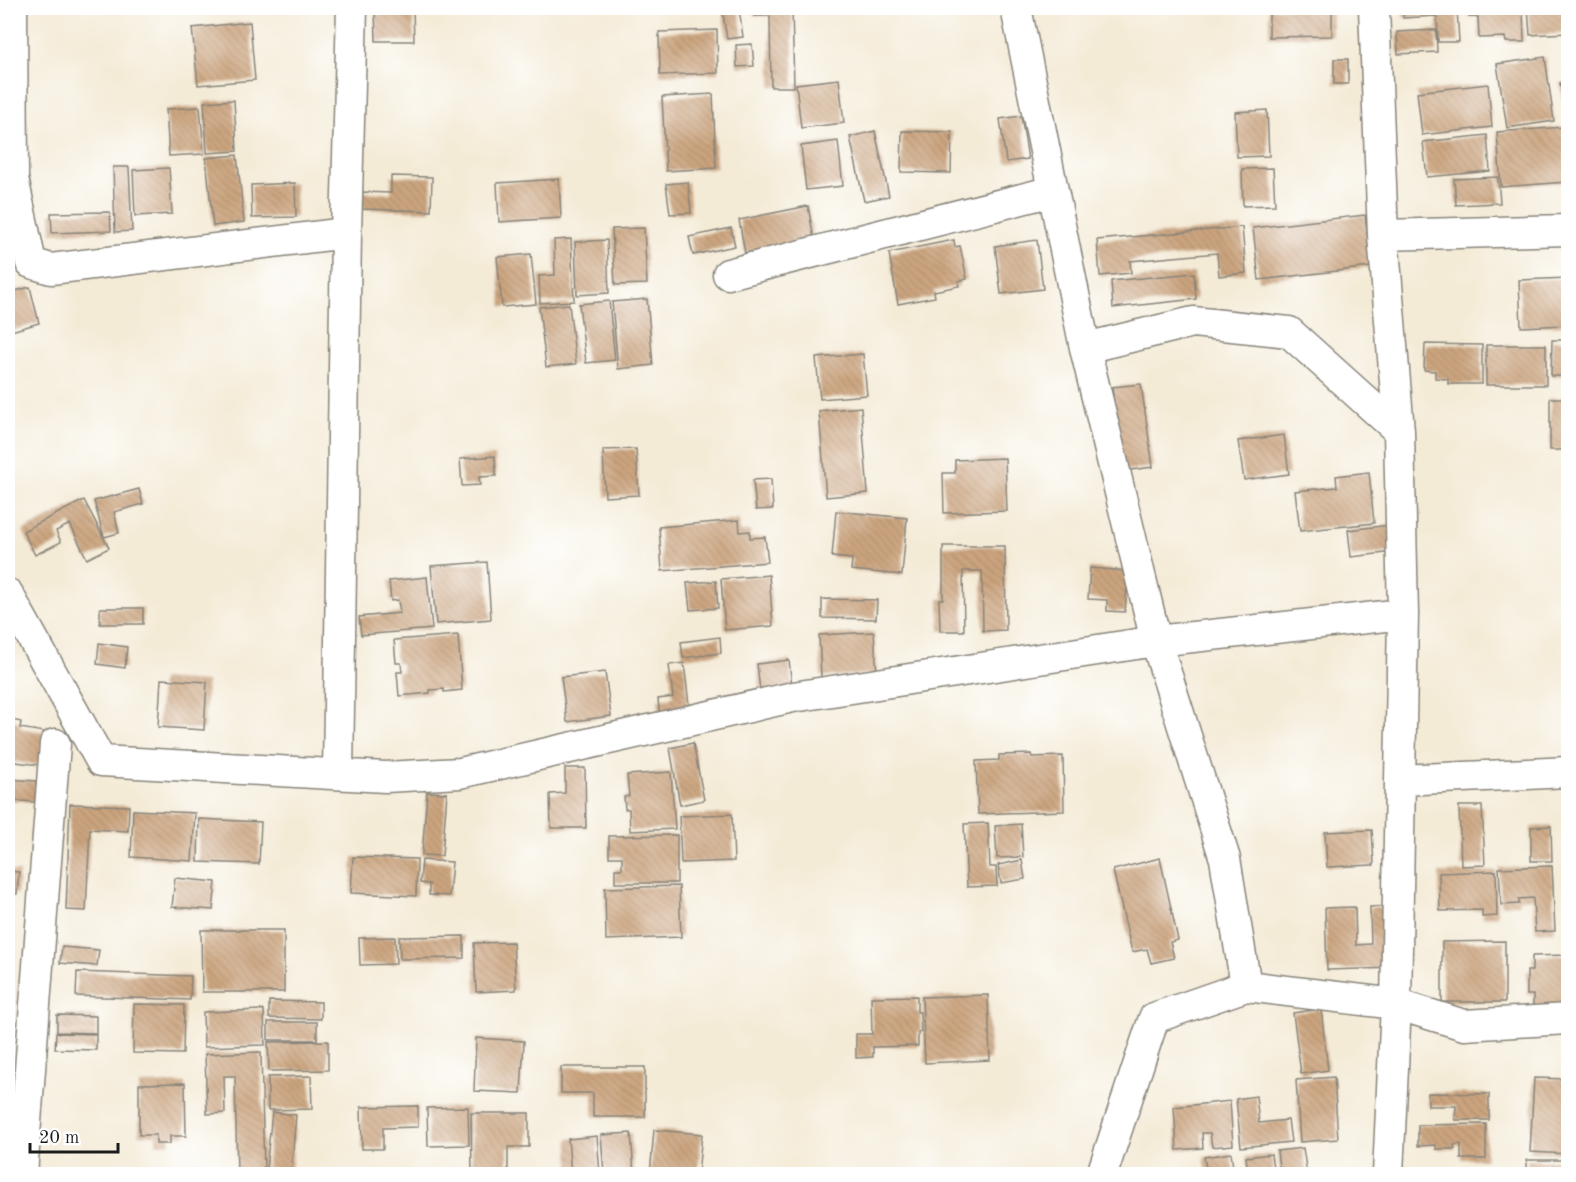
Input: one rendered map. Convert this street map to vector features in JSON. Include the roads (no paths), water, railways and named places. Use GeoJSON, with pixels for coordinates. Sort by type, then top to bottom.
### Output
{"type":"FeatureCollection","features":[{"type":"Feature","properties":{"kind":"street"},"geometry":{"type":"LineString","coordinates":[[12,8],[10,179],[31,263],[51,269],[345,233]]}},
{"type":"Feature","properties":{"kind":"street"},"geometry":{"type":"LineString","coordinates":[[338,774],[345,233],[352,8]]}},
{"type":"Feature","properties":{"kind":"street"},"geometry":{"type":"LineString","coordinates":[[1016,8],[1085,348],[1156,641],[1225,859],[1246,986]]}},
{"type":"Feature","properties":{"kind":"street"},"geometry":{"type":"LineString","coordinates":[[1374,8],[1383,235],[1399,431],[1403,614],[1396,1004],[1388,1174]]}},
{"type":"Feature","properties":{"kind":"street"},"geometry":{"type":"LineString","coordinates":[[728,274],[1053,191]]}},
{"type":"Feature","properties":{"kind":"street"},"geometry":{"type":"LineString","coordinates":[[1383,235],[1569,230]]}},
{"type":"Feature","properties":{"kind":"street"},"geometry":{"type":"LineString","coordinates":[[1085,348],[1192,322],[1289,332],[1399,431]]}},
{"type":"Feature","properties":{"kind":"street"},"geometry":{"type":"LineString","coordinates":[[8,594],[101,761],[386,777],[460,773],[793,697],[1156,641],[1403,614]]}},
{"type":"Feature","properties":{"kind":"street"},"geometry":{"type":"LineString","coordinates":[[22,1174],[55,744]]}},
{"type":"Feature","properties":{"kind":"street"},"geometry":{"type":"LineString","coordinates":[[1400,780],[1569,772]]}},
{"type":"Feature","properties":{"kind":"street"},"geometry":{"type":"LineString","coordinates":[[1102,1174],[1154,1018],[1246,986],[1396,1004],[1464,1025],[1569,1019]]}}]}
